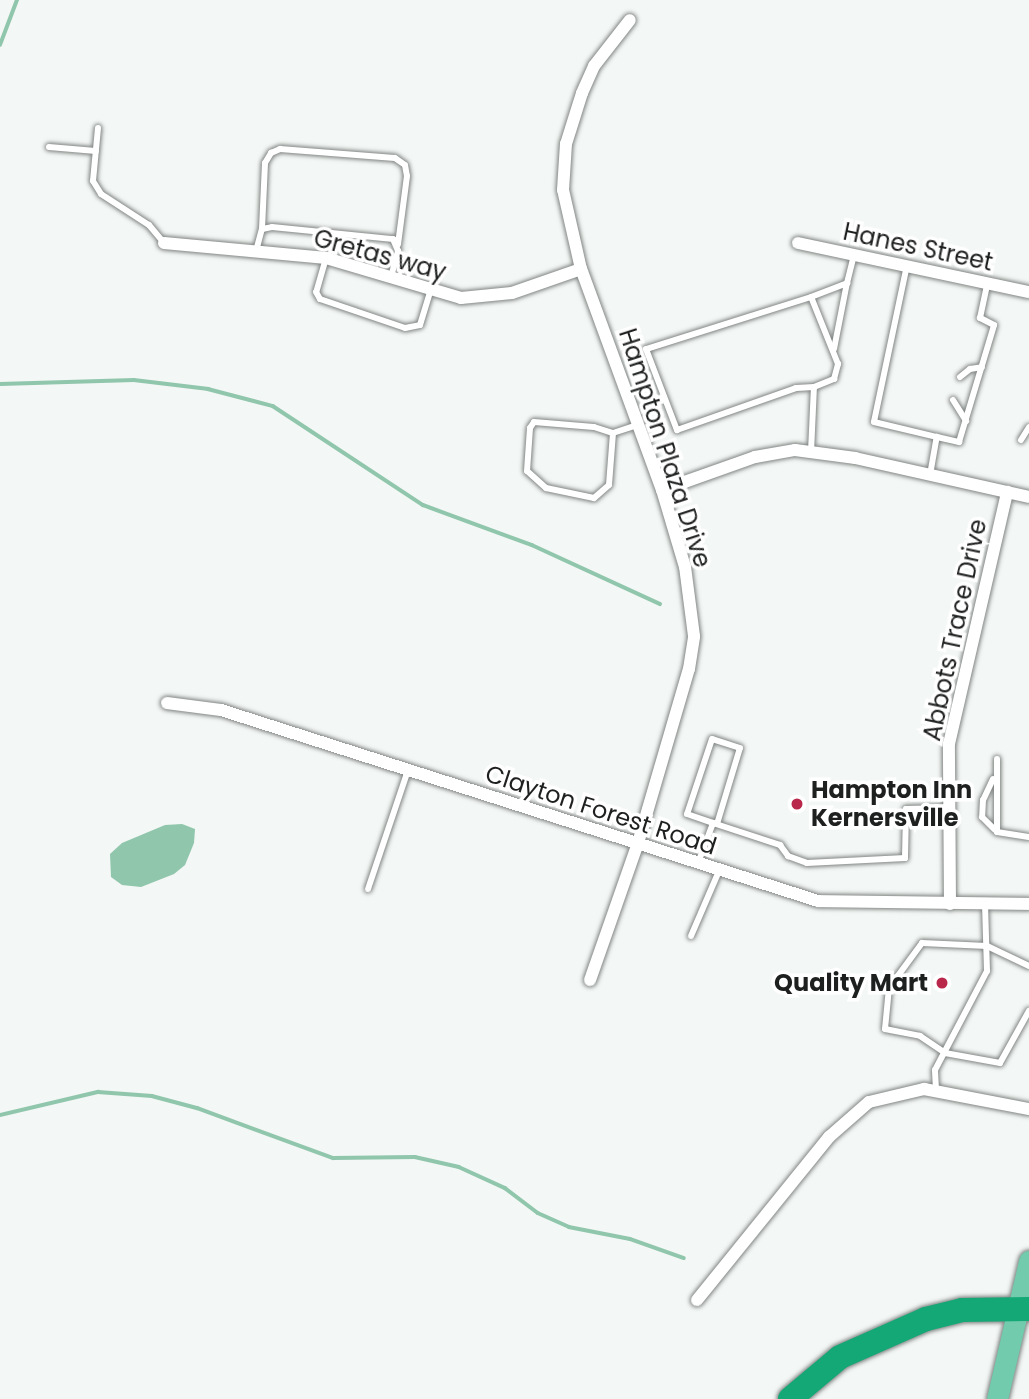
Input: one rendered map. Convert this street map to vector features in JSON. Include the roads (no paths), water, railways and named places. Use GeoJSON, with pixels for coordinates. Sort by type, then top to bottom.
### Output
{"type":"FeatureCollection","features":[{"type":"Feature","properties":{"kind":"highway"},"geometry":{"type":"LineString","coordinates":[[790,1399],[840,1357],[926,1319],[962,1310],[1023,1308]]}},
{"type":"Feature","properties":{"kind":"main road"},"geometry":{"type":"LineString","coordinates":[[997,1399],[1023,1308],[1029,1261]]}},
{"type":"Feature","properties":{"kind":"street","name":"Hampton Plaza Drive"},"geometry":{"type":"LineString","coordinates":[[590,980],[638,843],[689,669],[694,636],[685,567],[662,490],[581,270],[566,214],[566,144],[594,66],[630,20]]}},
{"type":"Feature","properties":{"kind":"street","name":"Gretas way"},"geometry":{"type":"LineString","coordinates":[[164,243],[326,258],[430,292],[485,297],[581,270]]}},
{"type":"Feature","properties":{"kind":"street","name":"Hanes Street"},"geometry":{"type":"LineString","coordinates":[[799,243],[1029,292]]}},
{"type":"Feature","properties":{"kind":"street"},"geometry":{"type":"LineString","coordinates":[[662,490],[755,457],[795,450],[1029,497]]}},
{"type":"Feature","properties":{"kind":"street","name":"Abbots Trace Drive"},"geometry":{"type":"LineString","coordinates":[[950,904],[949,744],[1007,492]]}},
{"type":"Feature","properties":{"kind":"street","name":"Clayton Forest Road"},"geometry":{"type":"LineString","coordinates":[[167,703],[222,710],[818,901],[1029,904]]}},
{"type":"Feature","properties":{"kind":"street"},"geometry":{"type":"LineString","coordinates":[[697,1300],[790,1183],[855,1110],[885,1096],[936,1090],[1029,1109]]}},
{"type":"Feature","properties":{"kind":"lane"},"geometry":{"type":"LineString","coordinates":[[98,128],[93,181],[101,194],[149,225],[164,243]]}},
{"type":"Feature","properties":{"kind":"lane"},"geometry":{"type":"LineString","coordinates":[[49,147],[96,151]]}},
{"type":"Feature","properties":{"kind":"lane"},"geometry":{"type":"LineString","coordinates":[[256,251],[262,229],[265,163],[271,153],[280,149],[395,158],[405,166],[407,176],[398,244],[390,278]]}},
{"type":"Feature","properties":{"kind":"lane"},"geometry":{"type":"LineString","coordinates":[[262,229],[368,236],[393,239],[398,244]]}},
{"type":"Feature","properties":{"kind":"lane"},"geometry":{"type":"LineString","coordinates":[[834,349],[854,255]]}},
{"type":"Feature","properties":{"kind":"lane"},"geometry":{"type":"LineString","coordinates":[[326,258],[316,292],[320,299],[405,328],[420,325],[430,292]]}},
{"type":"Feature","properties":{"kind":"lane"},"geometry":{"type":"LineString","coordinates":[[907,265],[874,422],[959,442],[994,325],[980,318],[987,284]]}},
{"type":"Feature","properties":{"kind":"lane"},"geometry":{"type":"LineString","coordinates":[[811,296],[834,349],[838,364],[834,379],[814,387],[796,388],[677,430],[646,349],[847,283]]}},
{"type":"Feature","properties":{"kind":"lane"},"geometry":{"type":"LineString","coordinates":[[960,377],[970,369],[982,368]]}},
{"type":"Feature","properties":{"kind":"lane"},"geometry":{"type":"LineString","coordinates":[[811,452],[814,387]]}},
{"type":"Feature","properties":{"kind":"lane"},"geometry":{"type":"LineString","coordinates":[[953,400],[965,421]]}},
{"type":"Feature","properties":{"kind":"lane"},"geometry":{"type":"LineString","coordinates":[[612,433],[609,485],[594,498],[546,488],[527,471],[530,428],[534,422],[594,426],[612,433],[638,425]]}},
{"type":"Feature","properties":{"kind":"lane"},"geometry":{"type":"LineString","coordinates":[[1021,440],[1029,427]]}},
{"type":"Feature","properties":{"kind":"lane"},"geometry":{"type":"LineString","coordinates":[[930,475],[937,437]]}},
{"type":"Feature","properties":{"kind":"lane"},"geometry":{"type":"LineString","coordinates":[[698,863],[715,823],[740,748],[712,738],[687,814],[715,823],[780,845],[788,856],[807,863],[905,858],[906,809],[949,808]]}},
{"type":"Feature","properties":{"kind":"lane"},"geometry":{"type":"LineString","coordinates":[[997,759],[997,832]]}},
{"type":"Feature","properties":{"kind":"lane"},"geometry":{"type":"LineString","coordinates":[[368,889],[408,770]]}},
{"type":"Feature","properties":{"kind":"lane"},"geometry":{"type":"LineString","coordinates":[[996,774],[983,800],[982,817],[997,832],[1029,837]]}},
{"type":"Feature","properties":{"kind":"lane"},"geometry":{"type":"LineString","coordinates":[[691,936],[719,871]]}},
{"type":"Feature","properties":{"kind":"lane"},"geometry":{"type":"LineString","coordinates":[[936,1090],[935,1070],[988,971],[985,905]]}},
{"type":"Feature","properties":{"kind":"lane"},"geometry":{"type":"LineString","coordinates":[[1029,966],[987,946],[922,943],[889,988],[885,1029],[920,1036],[944,1053],[1000,1063],[1029,1011]]}},
{"type":"Feature","properties":{"kind":"waterway"},"geometry":{"type":"LineString","coordinates":[[0,45],[17,0]]}},
{"type":"Feature","properties":{"kind":"waterway"},"geometry":{"type":"LineString","coordinates":[[0,384],[134,380],[208,389],[273,406],[423,505],[532,545],[660,604]]}},
{"type":"Feature","properties":{"kind":"waterway"},"geometry":{"type":"LineString","coordinates":[[0,1115],[98,1092],[152,1096],[197,1108],[333,1158],[415,1157],[459,1167],[505,1188],[538,1213],[569,1227],[630,1239],[684,1258]]}},
{"type":"Feature","properties":{"kind":"place","name":"Hampton Inn Kernersville"},"geometry":{"type":"Point","coordinates":[797,804]}},
{"type":"Feature","properties":{"kind":"place","name":"Quality Mart"},"geometry":{"type":"Point","coordinates":[942,983]}}]}
